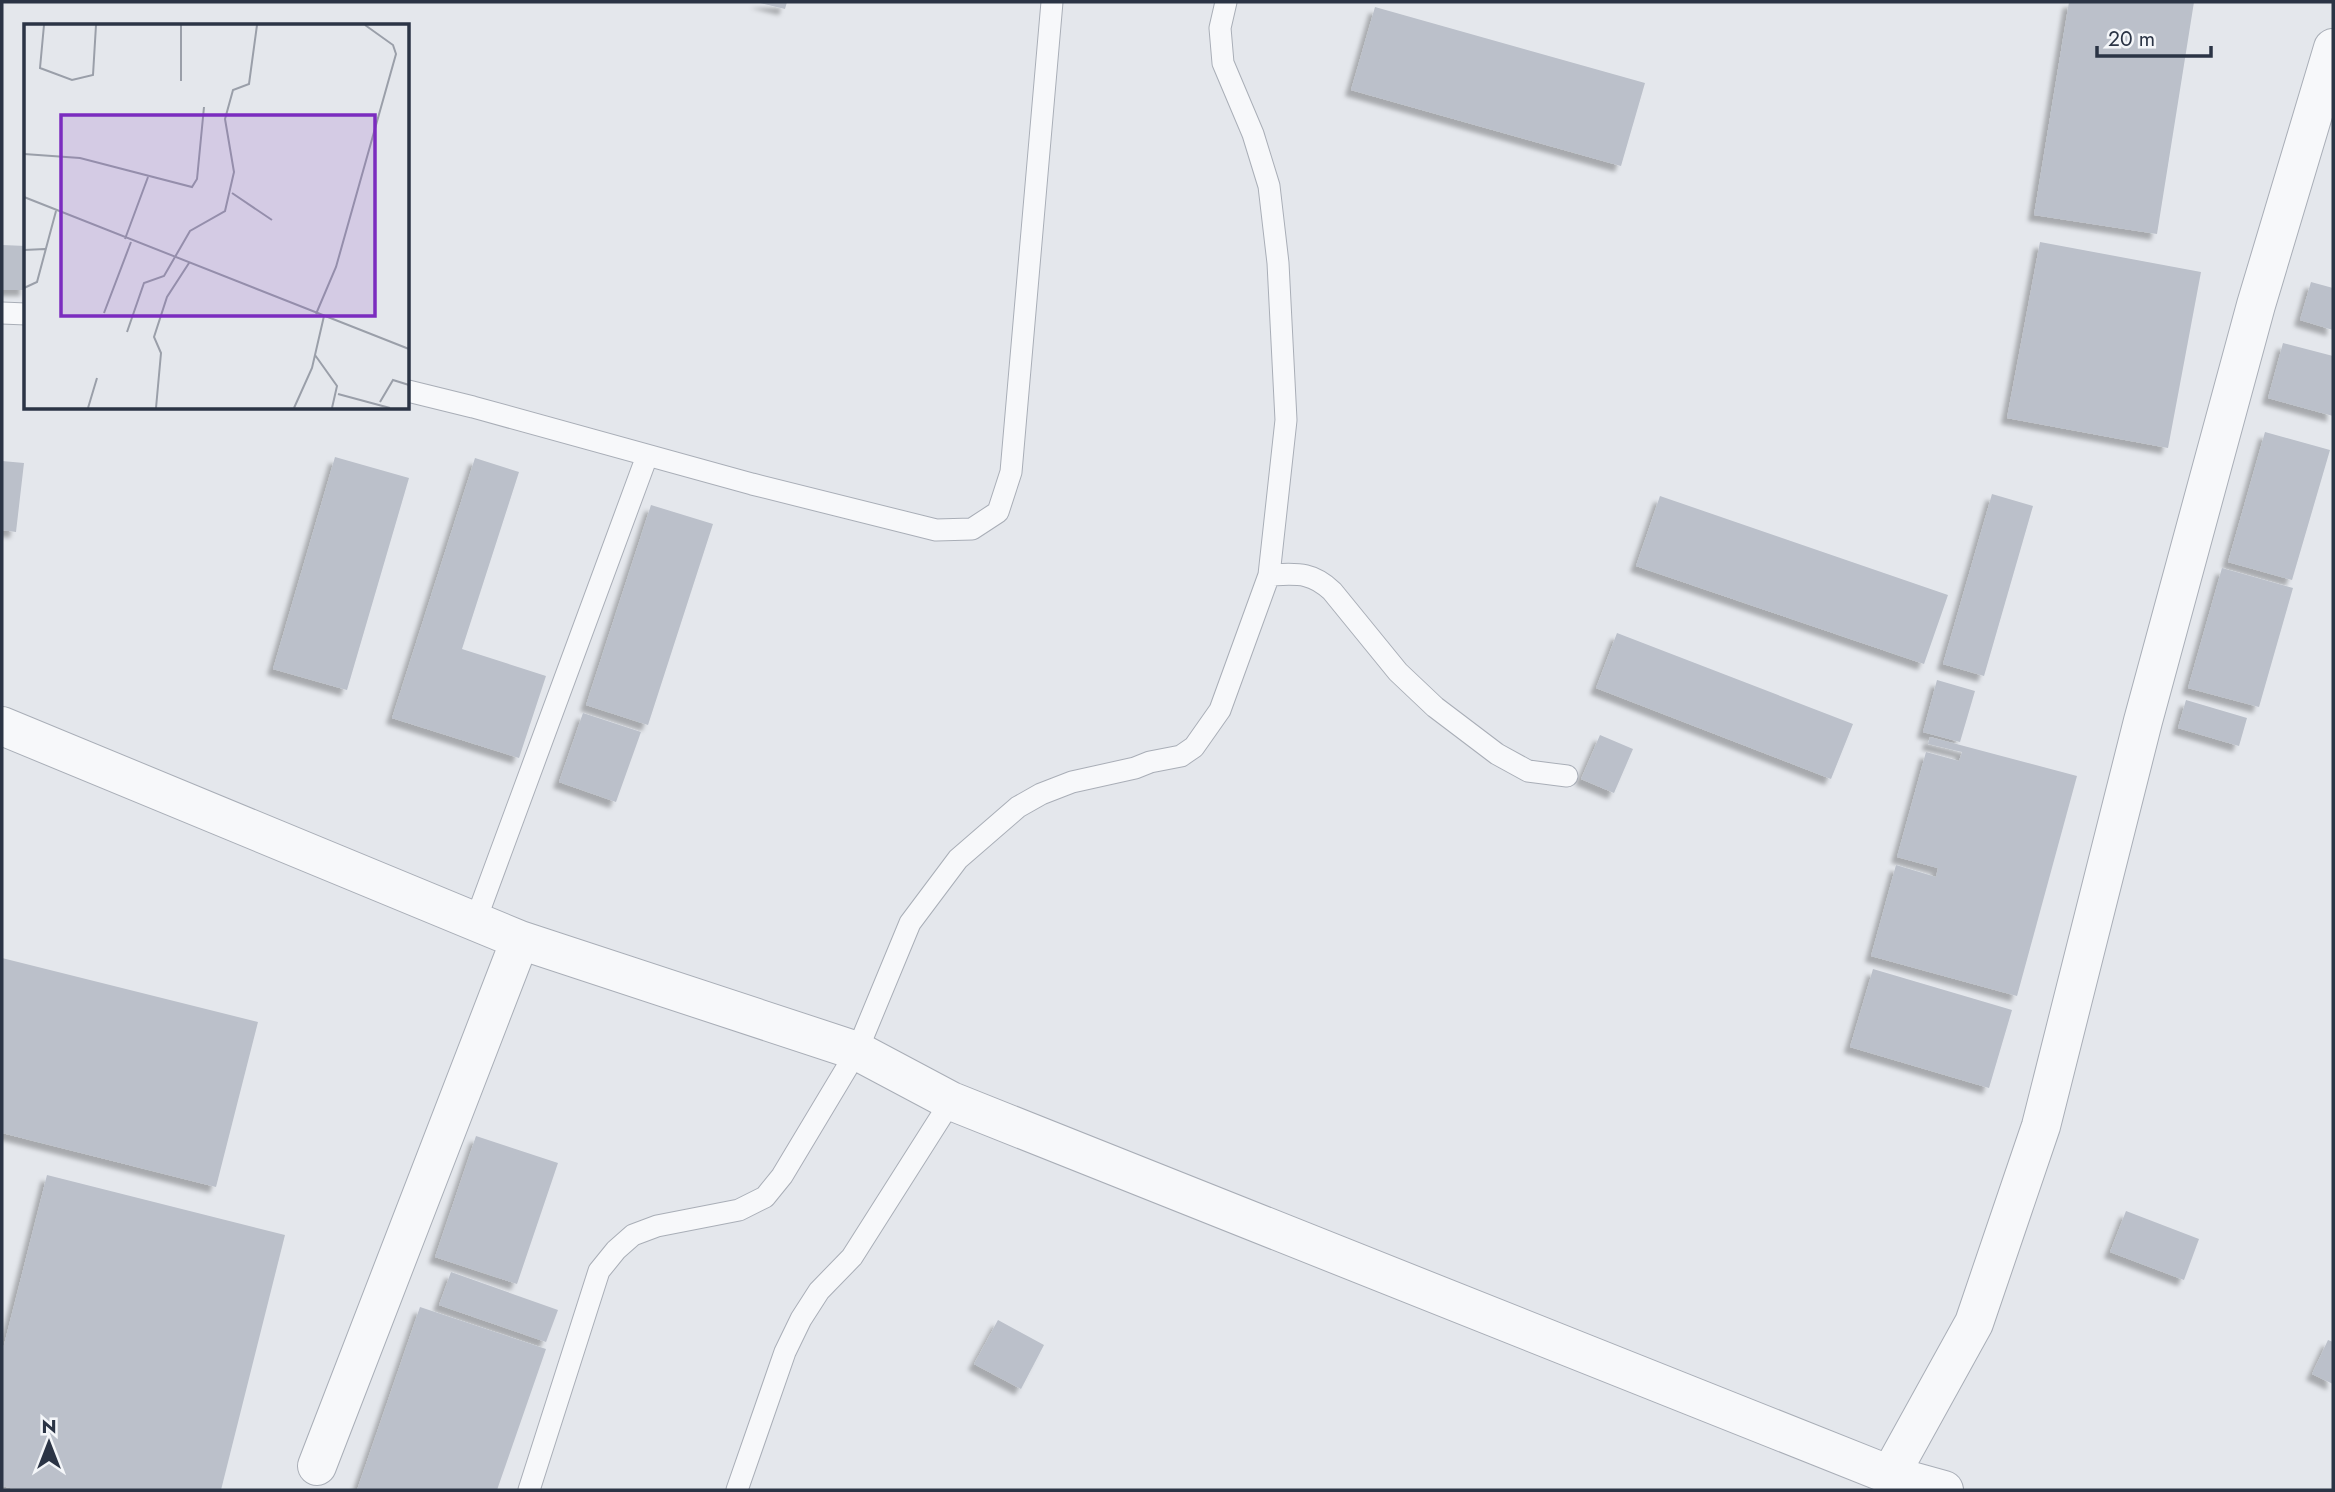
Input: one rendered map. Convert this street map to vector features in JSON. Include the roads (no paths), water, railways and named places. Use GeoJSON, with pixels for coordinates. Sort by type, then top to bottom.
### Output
{"type":"FeatureCollection","features":[{"type":"Feature","properties":{"kind":"street"},"geometry":{"type":"LineString","coordinates":[[1890,1475],[1974,1323],[2040,1126],[2147,707],[2256,305],[2333,48]]}},
{"type":"Feature","properties":{"kind":"street"},"geometry":{"type":"LineString","coordinates":[[2,726],[520,940],[856,1051],[951,1101],[1890,1475],[1944,1490]]}},
{"type":"Feature","properties":{"kind":"street"},"geometry":{"type":"LineString","coordinates":[[317,1466],[520,940]]}},
{"type":"Feature","properties":{"kind":"lane"},"geometry":{"type":"LineString","coordinates":[[410,392],[936,530],[972,529],[998,512],[1011,472],[1052,2]]}},
{"type":"Feature","properties":{"kind":"lane"},"geometry":{"type":"LineString","coordinates":[[529,1490],[599,1271],[633,1235],[657,1226],[739,1210],[765,1197],[782,1176],[856,1051],[910,923],[958,859],[1018,807],[1041,794],[1072,782],[1181,756],[1194,747],[1220,710],[1269,575],[1286,420],[1278,263],[1269,186],[1253,134],[1223,63],[1220,28],[1226,2]]}},
{"type":"Feature","properties":{"kind":"lane"},"geometry":{"type":"LineString","coordinates":[[2,313],[24,314]]}},
{"type":"Feature","properties":{"kind":"lane"},"geometry":{"type":"LineString","coordinates":[[475,922],[647,456]]}},
{"type":"Feature","properties":{"kind":"lane"},"geometry":{"type":"LineString","coordinates":[[1269,575],[1300,574],[1320,579],[1398,672],[1436,707],[1497,754],[1528,771],[1567,776]]}},
{"type":"Feature","properties":{"kind":"lane"},"geometry":{"type":"LineString","coordinates":[[737,1490],[785,1352],[801,1319],[819,1291],[852,1257],[951,1101]]}}]}
